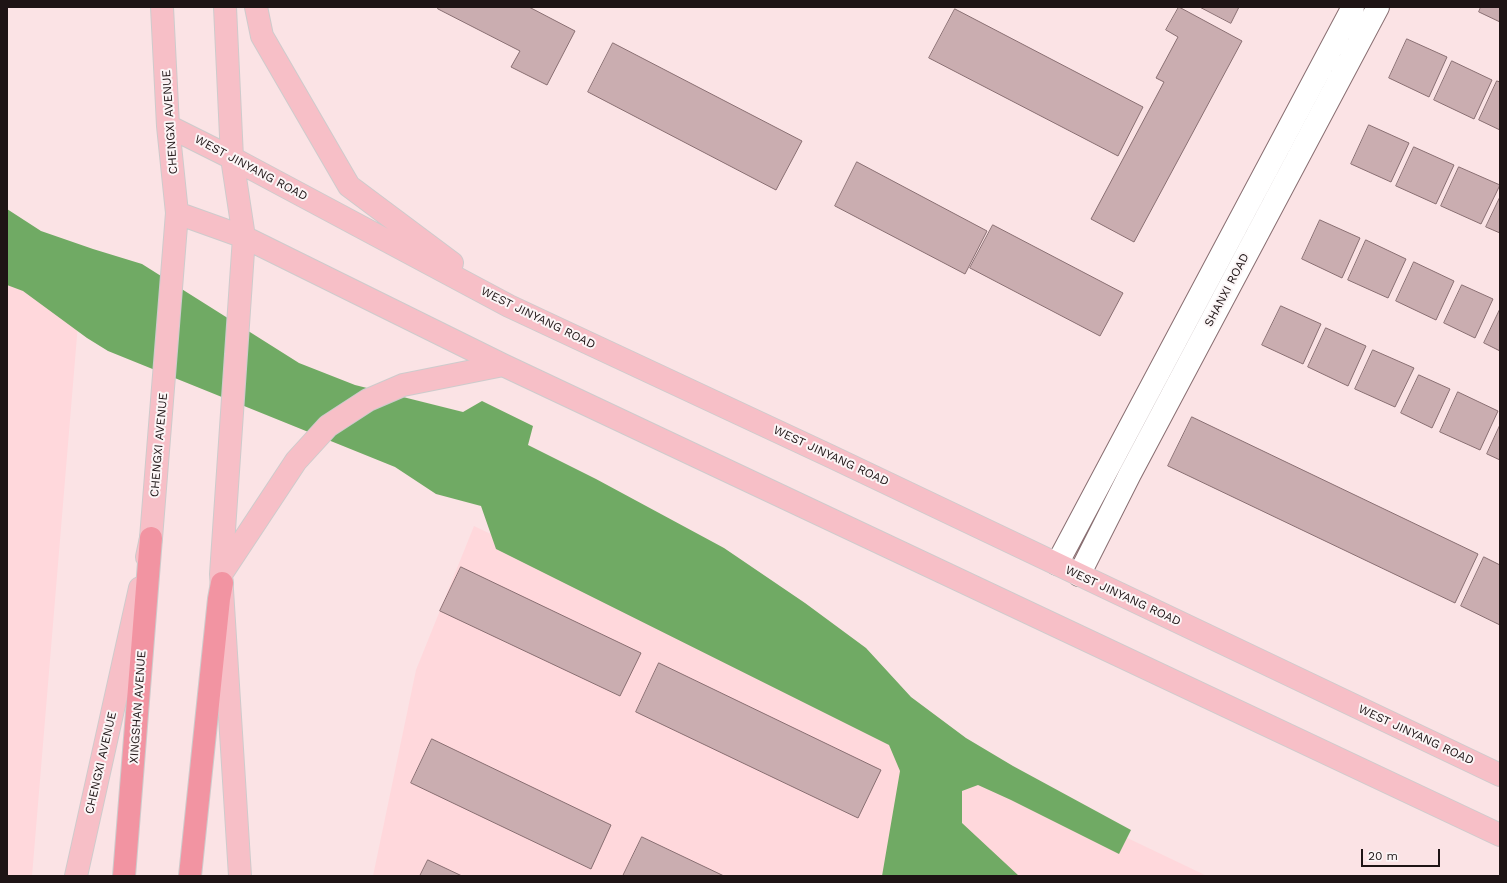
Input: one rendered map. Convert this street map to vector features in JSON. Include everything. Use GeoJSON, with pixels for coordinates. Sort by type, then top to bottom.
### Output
{"type":"FeatureCollection","features":[{"type":"Feature","properties":{"kind":"highway","name":"XINGSHAN AVENUE"},"geometry":{"type":"LineString","coordinates":[[125,869],[151,538]]}},
{"type":"Feature","properties":{"kind":"highway"},"geometry":{"type":"LineString","coordinates":[[190,876],[221,578]]}},
{"type":"Feature","properties":{"kind":"main road","name":"CHENGXI AVENUE"},"geometry":{"type":"LineString","coordinates":[[76,876],[151,538],[177,213],[168,126],[162,7]]}},
{"type":"Feature","properties":{"kind":"main road"},"geometry":{"type":"LineString","coordinates":[[225,7],[232,158],[244,237],[221,578],[240,876]]}},
{"type":"Feature","properties":{"kind":"main road"},"geometry":{"type":"LineString","coordinates":[[256,7],[262,36],[349,186],[509,306]]}},
{"type":"Feature","properties":{"kind":"main road","name":"WEST JINYANG ROAD"},"geometry":{"type":"LineString","coordinates":[[168,126],[232,158],[509,306],[830,456],[1500,775]]}},
{"type":"Feature","properties":{"kind":"main road"},"geometry":{"type":"LineString","coordinates":[[177,213],[244,237],[502,365],[1500,835]]}},
{"type":"Feature","properties":{"kind":"main road"},"geometry":{"type":"LineString","coordinates":[[221,578],[296,461],[328,426],[368,400],[403,385],[502,365]]}},
{"type":"Feature","properties":{"kind":"street","name":"SHANXI ROAD"},"geometry":{"type":"LineString","coordinates":[[1057,564],[1353,7]]}},
{"type":"Feature","properties":{"kind":"street","name":"SHANXI ROAD"},"geometry":{"type":"LineString","coordinates":[[1078,574],[1378,7]]}},
{"type":"Feature","properties":{"kind":"shaded area"},"geometry":{"type":"Polygon","coordinates":[[[7,209],[41,231],[142,264],[299,363],[355,385],[463,412],[482,401],[533,426],[528,445],[596,479],[724,548],[805,603],[866,648],[911,697],[966,738],[1013,766],[1131,830],[1119,854],[978,785],[962,791],[962,823],[1019,876],[882,876],[900,771],[889,745],[496,549],[481,506],[436,494],[395,467],[108,351],[87,338],[23,291],[7,285],[7,209]]]}},
{"type":"Feature","properties":{"kind":"shaded area"},"geometry":{"type":"Polygon","coordinates":[[[7,272],[79,312],[32,876],[7,876],[7,272]]]}},
{"type":"Feature","properties":{"kind":"shaded area"},"geometry":{"type":"Polygon","coordinates":[[[474,526],[1207,876],[373,876],[416,670],[474,526]]]}},
{"type":"Feature","properties":{"kind":"building"},"geometry":{"type":"Polygon","coordinates":[[[438,7],[529,7],[575,31],[547,85],[511,67],[520,51],[438,9],[438,7]]]}},
{"type":"Feature","properties":{"kind":"building"},"geometry":{"type":"Polygon","coordinates":[[[1179,7],[1242,41],[1134,242],[1091,219],[1164,82],[1156,78],[1178,37],[1166,30],[1179,7]]]}},
{"type":"Feature","properties":{"kind":"building"},"geometry":{"type":"Polygon","coordinates":[[[1200,7],[1239,7],[1231,23],[1200,7]]]}},
{"type":"Feature","properties":{"kind":"building"},"geometry":{"type":"Polygon","coordinates":[[[1481,7],[1500,7],[1500,22],[1479,12],[1481,7]]]}},
{"type":"Feature","properties":{"kind":"building"},"geometry":{"type":"Polygon","coordinates":[[[955,9],[1143,107],[1118,156],[929,58],[955,9]]]}},
{"type":"Feature","properties":{"kind":"building"},"geometry":{"type":"Polygon","coordinates":[[[1407,39],[1447,57],[1429,97],[1389,78],[1407,39]]]}},
{"type":"Feature","properties":{"kind":"building"},"geometry":{"type":"Polygon","coordinates":[[[613,43],[802,141],[776,190],[588,92],[613,43]]]}},
{"type":"Feature","properties":{"kind":"building"},"geometry":{"type":"Polygon","coordinates":[[[1452,61],[1492,80],[1474,119],[1434,100],[1452,61]]]}},
{"type":"Feature","properties":{"kind":"building"},"geometry":{"type":"Polygon","coordinates":[[[1497,81],[1500,82],[1500,130],[1479,120],[1497,81]]]}},
{"type":"Feature","properties":{"kind":"building"},"geometry":{"type":"Polygon","coordinates":[[[1369,125],[1409,143],[1391,182],[1351,164],[1369,125]]]}},
{"type":"Feature","properties":{"kind":"building"},"geometry":{"type":"Polygon","coordinates":[[[1414,147],[1454,165],[1436,204],[1396,186],[1414,147]]]}},
{"type":"Feature","properties":{"kind":"building"},"geometry":{"type":"Polygon","coordinates":[[[857,162],[987,231],[965,274],[835,206],[857,162]]]}},
{"type":"Feature","properties":{"kind":"building"},"geometry":{"type":"Polygon","coordinates":[[[1459,167],[1500,185],[1481,224],[1441,206],[1459,167]]]}},
{"type":"Feature","properties":{"kind":"building"},"geometry":{"type":"Polygon","coordinates":[[[1500,197],[1500,233],[1486,227],[1500,197]]]}},
{"type":"Feature","properties":{"kind":"building"},"geometry":{"type":"Polygon","coordinates":[[[1320,220],[1360,238],[1342,278],[1302,259],[1320,220]]]}},
{"type":"Feature","properties":{"kind":"building"},"geometry":{"type":"Polygon","coordinates":[[[993,225],[1123,293],[1100,336],[970,268],[993,225]]]}},
{"type":"Feature","properties":{"kind":"building"},"geometry":{"type":"Polygon","coordinates":[[[1366,240],[1406,259],[1388,298],[1348,280],[1366,240]]]}},
{"type":"Feature","properties":{"kind":"building"},"geometry":{"type":"Polygon","coordinates":[[[1414,262],[1454,281],[1436,320],[1396,301],[1414,262]]]}},
{"type":"Feature","properties":{"kind":"building"},"geometry":{"type":"Polygon","coordinates":[[[1462,285],[1493,299],[1475,338],[1444,323],[1462,285]]]}},
{"type":"Feature","properties":{"kind":"building"},"geometry":{"type":"Polygon","coordinates":[[[1281,306],[1321,324],[1303,364],[1262,345],[1281,306]]]}},
{"type":"Feature","properties":{"kind":"building"},"geometry":{"type":"Polygon","coordinates":[[[1500,309],[1500,351],[1484,343],[1500,309]]]}},
{"type":"Feature","properties":{"kind":"building"},"geometry":{"type":"Polygon","coordinates":[[[1326,328],[1366,346],[1348,386],[1308,367],[1326,328]]]}},
{"type":"Feature","properties":{"kind":"building"},"geometry":{"type":"Polygon","coordinates":[[[1373,350],[1414,368],[1395,407],[1355,389],[1373,350]]]}},
{"type":"Feature","properties":{"kind":"building"},"geometry":{"type":"Polygon","coordinates":[[[1419,375],[1450,389],[1432,428],[1401,413],[1419,375]]]}},
{"type":"Feature","properties":{"kind":"building"},"geometry":{"type":"Polygon","coordinates":[[[1458,392],[1498,411],[1480,450],[1440,432],[1458,392]]]}},
{"type":"Feature","properties":{"kind":"building"},"geometry":{"type":"Polygon","coordinates":[[[1192,417],[1478,554],[1455,603],[1168,466],[1192,417]]]}},
{"type":"Feature","properties":{"kind":"building"},"geometry":{"type":"Polygon","coordinates":[[[1500,425],[1500,460],[1487,454],[1500,425]]]}},
{"type":"Feature","properties":{"kind":"building"},"geometry":{"type":"Polygon","coordinates":[[[1484,557],[1500,565],[1500,625],[1461,606],[1484,557]]]}},
{"type":"Feature","properties":{"kind":"building"},"geometry":{"type":"Polygon","coordinates":[[[461,567],[641,653],[620,696],[440,611],[461,567]]]}},
{"type":"Feature","properties":{"kind":"building"},"geometry":{"type":"Polygon","coordinates":[[[659,663],[881,770],[858,818],[636,712],[659,663]]]}},
{"type":"Feature","properties":{"kind":"building"},"geometry":{"type":"Polygon","coordinates":[[[432,739],[611,825],[591,869],[411,783],[432,739]]]}},
{"type":"Feature","properties":{"kind":"building"},"geometry":{"type":"Polygon","coordinates":[[[642,837],[724,876],[623,876],[642,837]]]}},
{"type":"Feature","properties":{"kind":"building"},"geometry":{"type":"Polygon","coordinates":[[[428,860],[462,876],[420,876],[428,860]]]}}]}
